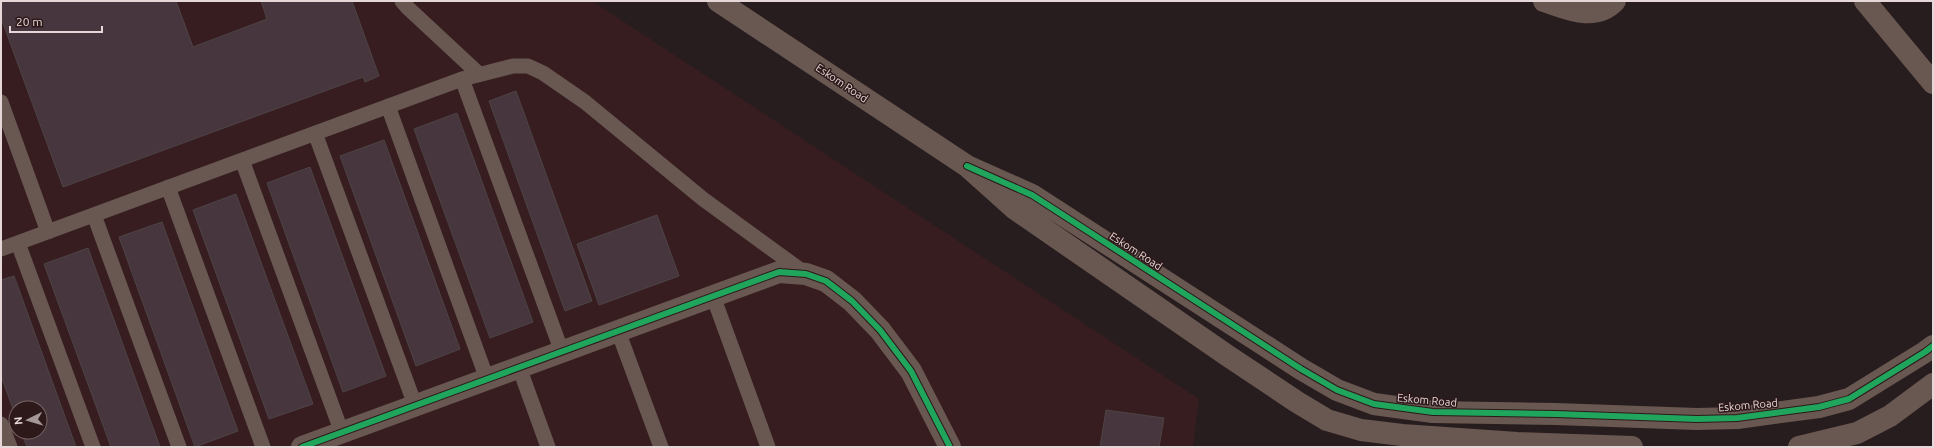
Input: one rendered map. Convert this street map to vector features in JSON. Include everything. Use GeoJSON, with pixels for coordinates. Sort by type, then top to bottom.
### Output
{"type":"FeatureCollection","features":[{"type":"Feature","properties":{"kind":"street","name":"Eskom Road"},"geometry":{"type":"LineString","coordinates":[[718,1],[967,166],[1015,209],[1234,360],[1327,420],[1361,430],[1517,445],[1632,447]]}},
{"type":"Feature","properties":{"kind":"street"},"geometry":{"type":"LineString","coordinates":[[1544,1],[1576,12],[1590,13],[1603,10],[1615,1]]}},
{"type":"Feature","properties":{"kind":"street"},"geometry":{"type":"LineString","coordinates":[[1865,1],[1933,83]]}},
{"type":"Feature","properties":{"kind":"street","name":"Eskom Road"},"geometry":{"type":"LineString","coordinates":[[967,166],[1032,195],[1337,390],[1374,404],[1433,412],[1572,414],[1697,419],[1737,418],[1819,407],[1849,399],[1933,346]]}},
{"type":"Feature","properties":{"kind":"street"},"geometry":{"type":"LineString","coordinates":[[302,447],[779,272],[806,274],[826,281],[852,302],[880,330],[911,371],[950,447]]}},
{"type":"Feature","properties":{"kind":"street"},"geometry":{"type":"LineString","coordinates":[[1799,447],[1857,433],[1890,416],[1933,384]]}},
{"type":"Feature","properties":{"kind":"street"},"geometry":{"type":"LineString","coordinates":[[1517,445],[1519,414]]}},
{"type":"Feature","properties":{"kind":"street"},"geometry":{"type":"LineString","coordinates":[[1570,445],[1572,414]]}},
{"type":"Feature","properties":{"kind":"lane"},"geometry":{"type":"LineString","coordinates":[[402,1],[479,74]]}},
{"type":"Feature","properties":{"kind":"lane"},"geometry":{"type":"LineString","coordinates":[[1,249],[462,79],[513,66],[528,66],[543,73],[585,102],[703,199],[806,274]]}},
{"type":"Feature","properties":{"kind":"lane"},"geometry":{"type":"LineString","coordinates":[[462,79],[562,352]]}},
{"type":"Feature","properties":{"kind":"lane"},"geometry":{"type":"LineString","coordinates":[[1,102],[48,232]]}},
{"type":"Feature","properties":{"kind":"lane"},"geometry":{"type":"LineString","coordinates":[[388,106],[487,379]]}},
{"type":"Feature","properties":{"kind":"lane"},"geometry":{"type":"LineString","coordinates":[[316,133],[415,405]]}},
{"type":"Feature","properties":{"kind":"lane"},"geometry":{"type":"LineString","coordinates":[[242,160],[342,433]]}},
{"type":"Feature","properties":{"kind":"lane"},"geometry":{"type":"LineString","coordinates":[[168,187],[263,447]]}},
{"type":"Feature","properties":{"kind":"lane"},"geometry":{"type":"LineString","coordinates":[[94,215],[178,447]]}},
{"type":"Feature","properties":{"kind":"lane"},"geometry":{"type":"LineString","coordinates":[[18,243],[93,447]]}},
{"type":"Feature","properties":{"kind":"lane"},"geometry":{"type":"LineString","coordinates":[[713,296],[768,447]]}},
{"type":"Feature","properties":{"kind":"lane"},"geometry":{"type":"LineString","coordinates":[[618,331],[661,447]]}},
{"type":"Feature","properties":{"kind":"lane"},"geometry":{"type":"LineString","coordinates":[[519,367],[548,447]]}},
{"type":"Feature","properties":{"kind":"lane"},"geometry":{"type":"LineString","coordinates":[[1,424],[10,447]]}},
{"type":"Feature","properties":{"kind":"shaded area"},"geometry":{"type":"Polygon","coordinates":[[[1,1],[592,1],[1199,399],[1193,447],[1,447],[1,1]]]}},
{"type":"Feature","properties":{"kind":"building"},"geometry":{"type":"Polygon","coordinates":[[[1,1],[176,1],[193,47],[267,19],[261,1],[352,1],[379,76],[365,82],[363,77],[63,187],[1,18],[1,1]]]}},
{"type":"Feature","properties":{"kind":"building"},"geometry":{"type":"Polygon","coordinates":[[[516,91],[592,301],[565,311],[489,101],[516,91]]]}},
{"type":"Feature","properties":{"kind":"building"},"geometry":{"type":"Polygon","coordinates":[[[457,113],[533,322],[490,338],[414,129],[457,113]]]}},
{"type":"Feature","properties":{"kind":"building"},"geometry":{"type":"Polygon","coordinates":[[[384,140],[460,349],[416,366],[340,156],[384,140]]]}},
{"type":"Feature","properties":{"kind":"building"},"geometry":{"type":"Polygon","coordinates":[[[310,167],[386,376],[343,392],[267,183],[310,167]]]}},
{"type":"Feature","properties":{"kind":"building"},"geometry":{"type":"Polygon","coordinates":[[[236,194],[313,404],[269,419],[193,210],[236,194]]]}},
{"type":"Feature","properties":{"kind":"building"},"geometry":{"type":"Polygon","coordinates":[[[657,215],[679,276],[599,305],[577,244],[657,215]]]}},
{"type":"Feature","properties":{"kind":"building"},"geometry":{"type":"Polygon","coordinates":[[[162,222],[238,431],[195,447],[119,237],[162,222]]]}},
{"type":"Feature","properties":{"kind":"building"},"geometry":{"type":"Polygon","coordinates":[[[88,248],[160,447],[111,447],[44,264],[88,248]]]}},
{"type":"Feature","properties":{"kind":"building"},"geometry":{"type":"Polygon","coordinates":[[[14,276],[76,447],[27,447],[24,440],[48,440],[48,400],[10,400],[1,376],[1,280],[14,276]]]}},
{"type":"Feature","properties":{"kind":"building"},"geometry":{"type":"Polygon","coordinates":[[[1106,410],[1164,418],[1159,447],[1100,447],[1106,410]]]}},
{"type":"Feature","properties":{"kind":"cycle path"},"geometry":{"type":"LineString","coordinates":[[967,166],[1032,195],[1301,369],[1337,390],[1374,404],[1433,412],[1556,414],[1697,419],[1737,418],[1819,407],[1849,399],[1933,346]]}},
{"type":"Feature","properties":{"kind":"cycle path"},"geometry":{"type":"LineString","coordinates":[[302,447],[779,272],[806,274],[826,281],[852,301],[880,330],[911,371],[950,447]]}}]}
